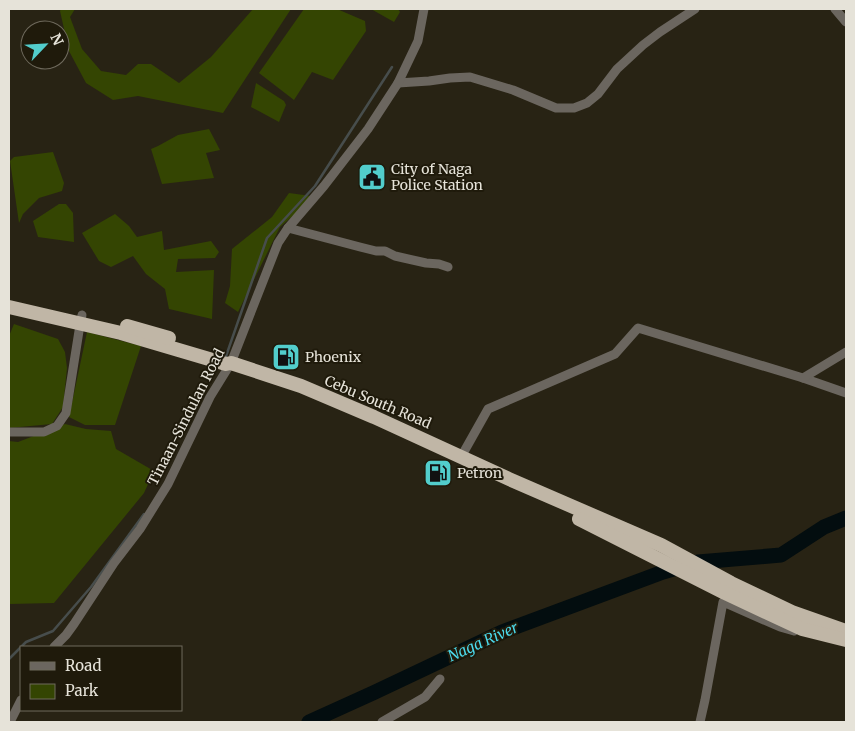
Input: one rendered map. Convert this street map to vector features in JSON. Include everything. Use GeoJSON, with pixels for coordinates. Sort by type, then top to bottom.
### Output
{"type":"FeatureCollection","features":[{"type":"Feature","properties":{"kind":"highway","name":"Cebu South Road"},"geometry":{"type":"LineString","coordinates":[[9,297],[81,319]]}},
{"type":"Feature","properties":{"kind":"highway","name":"Cebu South Road"},"geometry":{"type":"LineString","coordinates":[[9,307],[148,331],[224,360],[301,386],[509,479],[574,517],[657,551],[715,581]]}},
{"type":"Feature","properties":{"kind":"highway"},"geometry":{"type":"LineString","coordinates":[[715,581],[792,612],[846,631]]}},
{"type":"Feature","properties":{"kind":"highway"},"geometry":{"type":"LineString","coordinates":[[715,581],[802,629],[846,640]]}},
{"type":"Feature","properties":{"kind":"street","name":"Tinaan-Sindulan Road"},"geometry":{"type":"LineString","coordinates":[[55,646],[70,629],[114,563],[140,529],[168,484],[210,397],[224,360],[278,243],[368,129],[398,83],[418,41],[424,9]]}},
{"type":"Feature","properties":{"kind":"street"},"geometry":{"type":"LineString","coordinates":[[398,83],[470,77],[513,90],[556,108],[574,108],[587,103],[598,94],[617,68],[643,45],[695,9]]}},
{"type":"Feature","properties":{"kind":"street"},"geometry":{"type":"LineString","coordinates":[[835,9],[846,22]]}},
{"type":"Feature","properties":{"kind":"street"},"geometry":{"type":"LineString","coordinates":[[288,228],[360,247],[385,251],[402,258],[448,267]]}},
{"type":"Feature","properties":{"kind":"street"},"geometry":{"type":"LineString","coordinates":[[9,432],[44,432],[57,426],[66,413],[81,319]]}},
{"type":"Feature","properties":{"kind":"street"},"geometry":{"type":"LineString","coordinates":[[461,457],[488,409],[614,354],[638,328],[846,393]]}},
{"type":"Feature","properties":{"kind":"street"},"geometry":{"type":"LineString","coordinates":[[803,378],[846,352]]}},
{"type":"Feature","properties":{"kind":"street"},"geometry":{"type":"LineString","coordinates":[[700,722],[723,602],[780,627],[846,646]]}},
{"type":"Feature","properties":{"kind":"street"},"geometry":{"type":"LineString","coordinates":[[382,722],[424,697],[440,679]]}},
{"type":"Feature","properties":{"kind":"street"},"geometry":{"type":"LineString","coordinates":[[10,722],[20,702]]}},
{"type":"Feature","properties":{"kind":"green space"},"geometry":{"type":"Polygon","coordinates":[[[61,9],[75,9],[70,17],[82,49],[101,71],[126,75],[138,64],[151,64],[179,83],[211,57],[253,9],[291,9],[223,113],[138,96],[113,100],[86,83],[70,53],[70,20],[62,20],[61,9]]]}},
{"type":"Feature","properties":{"kind":"green space"},"geometry":{"type":"Polygon","coordinates":[[[304,9],[337,9],[365,21],[366,31],[333,80],[312,72],[294,100],[259,73],[304,9]]]}},
{"type":"Feature","properties":{"kind":"green space"},"geometry":{"type":"Polygon","coordinates":[[[371,9],[398,9],[400,12],[394,22],[371,9]]]}},
{"type":"Feature","properties":{"kind":"green space"},"geometry":{"type":"Polygon","coordinates":[[[256,83],[284,101],[286,105],[279,122],[251,107],[256,83]]]}},
{"type":"Feature","properties":{"kind":"green space"},"geometry":{"type":"Polygon","coordinates":[[[209,129],[220,150],[206,153],[214,178],[162,184],[151,149],[178,135],[209,129]]]}},
{"type":"Feature","properties":{"kind":"green space"},"geometry":{"type":"Polygon","coordinates":[[[53,152],[64,183],[62,191],[39,198],[23,214],[19,223],[10,161],[14,157],[53,152]]]}},
{"type":"Feature","properties":{"kind":"green space"},"geometry":{"type":"Polygon","coordinates":[[[289,193],[311,196],[280,227],[238,312],[225,303],[230,286],[232,249],[272,217],[289,193]]]}},
{"type":"Feature","properties":{"kind":"green space"},"geometry":{"type":"Polygon","coordinates":[[[59,204],[66,204],[73,213],[74,242],[38,237],[33,221],[59,204]]]}},
{"type":"Feature","properties":{"kind":"green space"},"geometry":{"type":"Polygon","coordinates":[[[115,214],[129,226],[137,237],[162,231],[164,250],[211,241],[219,252],[215,258],[178,259],[176,272],[214,270],[212,319],[169,309],[165,289],[146,274],[133,256],[111,267],[99,261],[82,233],[115,214]]]}},
{"type":"Feature","properties":{"kind":"green space"},"geometry":{"type":"Polygon","coordinates":[[[14,324],[58,339],[65,352],[67,368],[63,407],[52,424],[9,428],[9,336],[14,324]]]}},
{"type":"Feature","properties":{"kind":"green space"},"geometry":{"type":"Polygon","coordinates":[[[87,332],[141,346],[115,425],[85,425],[69,417],[87,332]]]}},
{"type":"Feature","properties":{"kind":"green space"},"geometry":{"type":"Polygon","coordinates":[[[65,424],[86,429],[111,431],[116,449],[154,471],[144,493],[54,603],[9,604],[9,441],[18,442],[65,424]]]}},
{"type":"Feature","properties":{"kind":"waterway"},"geometry":{"type":"LineString","coordinates":[[225,359],[267,238],[315,186],[392,67]]}},
{"type":"Feature","properties":{"kind":"waterway"},"geometry":{"type":"LineString","coordinates":[[22,646],[26,642],[53,631],[91,587],[144,514]]}},
{"type":"Feature","properties":{"kind":"waterway","name":"Naga River"},"geometry":{"type":"LineString","coordinates":[[309,722],[502,632],[663,572],[698,562],[781,555],[824,527],[846,518]]}},
{"type":"Feature","properties":{"kind":"waterway"},"geometry":{"type":"LineString","coordinates":[[9,659],[20,648]]}},
{"type":"Feature","properties":{"kind":"place","name":"City of Naga Police Station"},"geometry":{"type":"Point","coordinates":[372,177]}},
{"type":"Feature","properties":{"kind":"place","name":"Phoenix"},"geometry":{"type":"Point","coordinates":[286,357]}},
{"type":"Feature","properties":{"kind":"place","name":"Petron"},"geometry":{"type":"Point","coordinates":[438,473]}}]}
